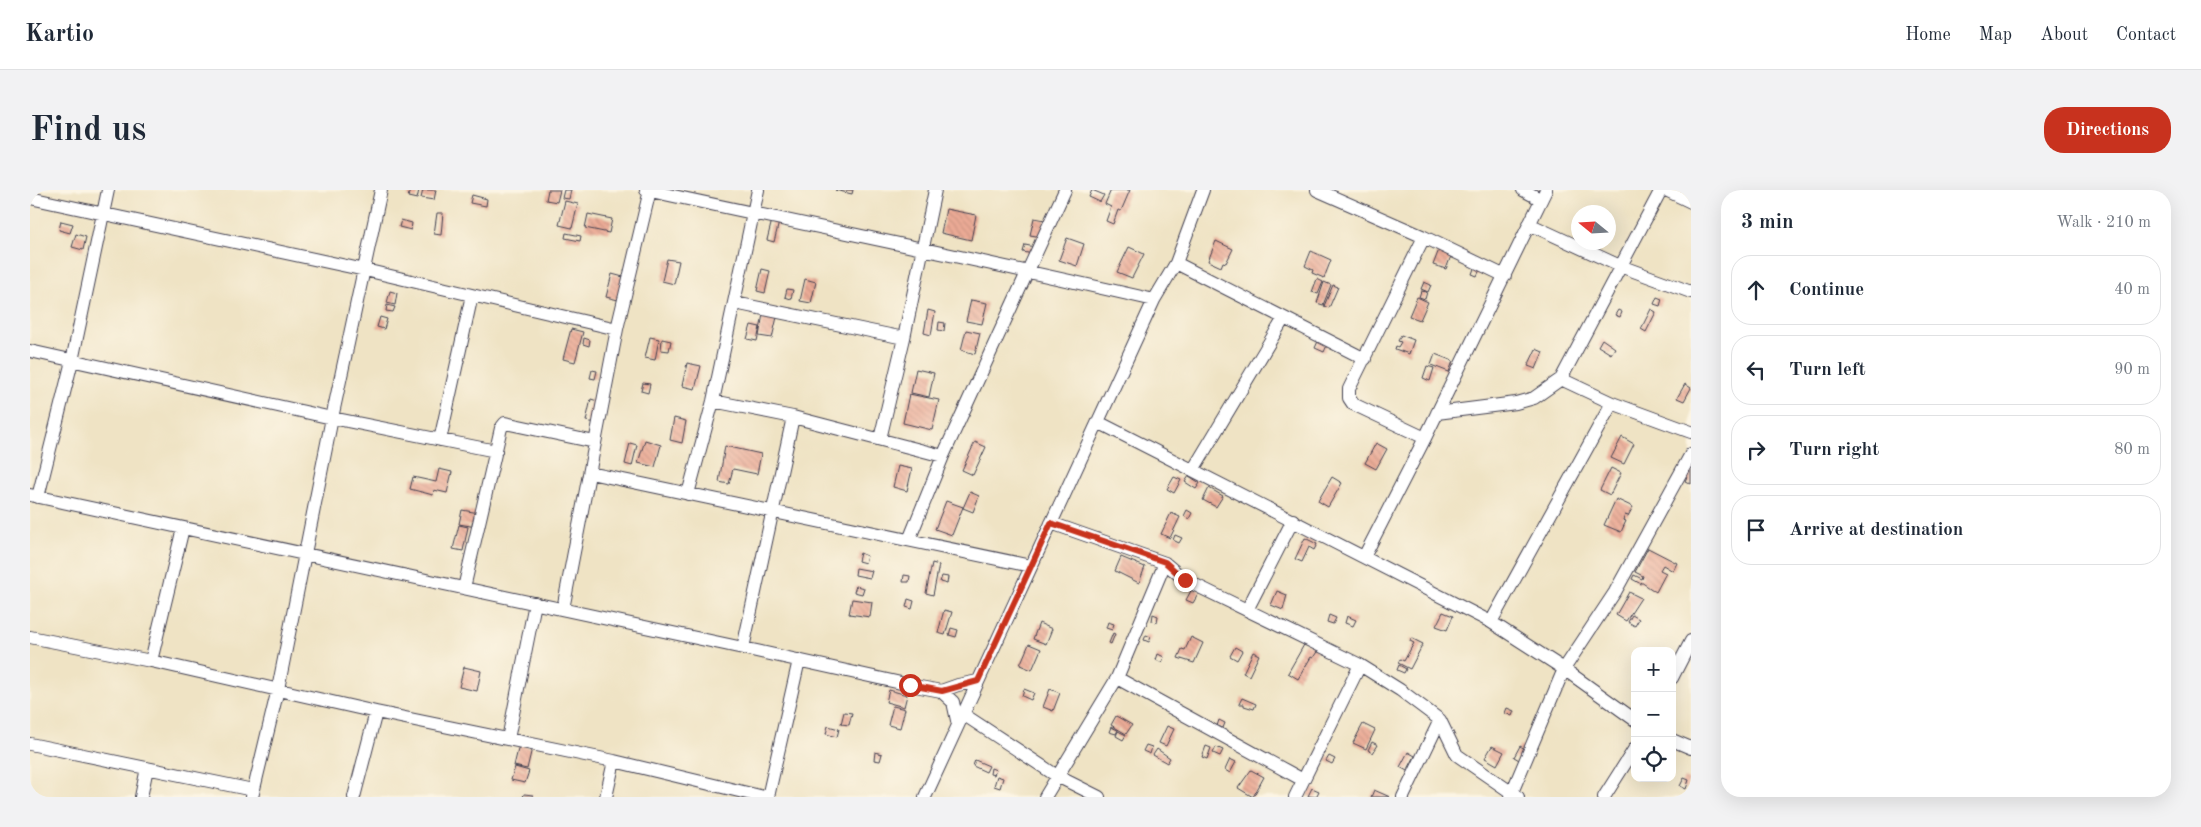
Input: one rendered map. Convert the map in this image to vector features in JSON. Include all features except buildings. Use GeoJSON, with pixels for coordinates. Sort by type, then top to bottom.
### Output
{"type":"FeatureCollection","features":[{"type":"Feature","properties":{"kind":"street"},"geometry":{"type":"LineString","coordinates":[[108,190],[72,361],[34,496],[942,691],[978,681]]}},
{"type":"Feature","properties":{"kind":"street"},"geometry":{"type":"LineString","coordinates":[[30,744],[147,768],[253,794],[278,689],[332,418],[381,190]]}},
{"type":"Feature","properties":{"kind":"street"},"geometry":{"type":"LineString","coordinates":[[563,609],[617,329],[649,190],[752,215],[1028,271],[1154,300]]}},
{"type":"Feature","properties":{"kind":"street"},"geometry":{"type":"LineString","coordinates":[[688,494],[713,401],[758,190]]}},
{"type":"Feature","properties":{"kind":"street"},"geometry":{"type":"LineString","coordinates":[[880,439],[904,338],[935,190]]}},
{"type":"Feature","properties":{"kind":"street"},"geometry":{"type":"LineString","coordinates":[[909,540],[943,456],[1065,190]]}},
{"type":"Feature","properties":{"kind":"street"},"geometry":{"type":"LineString","coordinates":[[925,797],[1154,300],[1176,263],[1203,190]]}},
{"type":"Feature","properties":{"kind":"street"},"geometry":{"type":"LineString","coordinates":[[1318,190],[1424,237],[1505,276]]}},
{"type":"Feature","properties":{"kind":"street"},"geometry":{"type":"LineString","coordinates":[[1364,557],[1505,276],[1543,194],[1523,190]]}},
{"type":"Feature","properties":{"kind":"street"},"geometry":{"type":"LineString","coordinates":[[1437,413],[1516,404],[1534,398],[1560,379],[1661,190]]}},
{"type":"Feature","properties":{"kind":"street"},"geometry":{"type":"LineString","coordinates":[[1666,190],[1691,202]]}},
{"type":"Feature","properties":{"kind":"street"},"geometry":{"type":"LineString","coordinates":[[30,198],[365,270],[617,329]]}},
{"type":"Feature","properties":{"kind":"street"},"geometry":{"type":"LineString","coordinates":[[1529,224],[1620,266],[1691,292]]}},
{"type":"Feature","properties":{"kind":"street"},"geometry":{"type":"LineString","coordinates":[[1424,237],[1349,389],[1349,398],[1353,404],[1425,438]]}},
{"type":"Feature","properties":{"kind":"street"},"geometry":{"type":"LineString","coordinates":[[1176,263],[1365,359]]}},
{"type":"Feature","properties":{"kind":"street"},"geometry":{"type":"LineString","coordinates":[[440,440],[472,294]]}},
{"type":"Feature","properties":{"kind":"street"},"geometry":{"type":"LineString","coordinates":[[735,303],[904,338]]}},
{"type":"Feature","properties":{"kind":"street"},"geometry":{"type":"LineString","coordinates":[[1193,470],[1284,318]]}},
{"type":"Feature","properties":{"kind":"street"},"geometry":{"type":"LineString","coordinates":[[30,351],[332,418],[496,451]]}},
{"type":"Feature","properties":{"kind":"street"},"geometry":{"type":"LineString","coordinates":[[1560,379],[1612,403],[1691,432]]}},
{"type":"Feature","properties":{"kind":"street"},"geometry":{"type":"LineString","coordinates":[[713,401],[793,416],[943,456]]}},
{"type":"Feature","properties":{"kind":"street"},"geometry":{"type":"LineString","coordinates":[[1491,622],[1612,403]]}},
{"type":"Feature","properties":{"kind":"street"},"geometry":{"type":"LineString","coordinates":[[742,648],[793,416]]}},
{"type":"Feature","properties":{"kind":"street"},"geometry":{"type":"LineString","coordinates":[[1098,422],[1491,622],[1564,669],[1631,717]]}},
{"type":"Feature","properties":{"kind":"street"},"geometry":{"type":"LineString","coordinates":[[464,588],[501,428],[505,423],[596,442]]}},
{"type":"Feature","properties":{"kind":"street"},"geometry":{"type":"LineString","coordinates":[[1051,523],[1165,562],[1185,580],[1360,665],[1400,690],[1440,720],[1457,755],[1513,795],[1564,669],[1615,592],[1691,454]]}},
{"type":"Feature","properties":{"kind":"street"},"geometry":{"type":"LineString","coordinates":[[590,473],[1031,566]]}},
{"type":"Feature","properties":{"kind":"street"},"geometry":{"type":"LineString","coordinates":[[1247,610],[1293,520]]}},
{"type":"Feature","properties":{"kind":"street"},"geometry":{"type":"LineString","coordinates":[[151,661],[183,528]]}},
{"type":"Feature","properties":{"kind":"street"},"geometry":{"type":"LineString","coordinates":[[1045,797],[1117,678],[1165,562]]}},
{"type":"Feature","properties":{"kind":"street"},"geometry":{"type":"LineString","coordinates":[[508,738],[536,603]]}},
{"type":"Feature","properties":{"kind":"street"},"geometry":{"type":"LineString","coordinates":[[31,640],[151,661],[376,712],[614,761],[764,797]]}},
{"type":"Feature","properties":{"kind":"street"},"geometry":{"type":"LineString","coordinates":[[1676,670],[1691,642]]}},
{"type":"Feature","properties":{"kind":"street"},"geometry":{"type":"LineString","coordinates":[[768,797],[799,660]]}},
{"type":"Feature","properties":{"kind":"street"},"geometry":{"type":"LineString","coordinates":[[1295,797],[1360,665]]}},
{"type":"Feature","properties":{"kind":"street"},"geometry":{"type":"LineString","coordinates":[[1117,678],[1304,780]]}},
{"type":"Feature","properties":{"kind":"street"},"geometry":{"type":"LineString","coordinates":[[942,691],[953,702],[961,719],[1057,776],[1098,797]]}},
{"type":"Feature","properties":{"kind":"street"},"geometry":{"type":"LineString","coordinates":[[354,797],[376,712]]}},
{"type":"Feature","properties":{"kind":"street"},"geometry":{"type":"LineString","coordinates":[[1403,797],[1440,720]]}},
{"type":"Feature","properties":{"kind":"street"},"geometry":{"type":"LineString","coordinates":[[1676,742],[1691,748]]}},
{"type":"Feature","properties":{"kind":"street"},"geometry":{"type":"LineString","coordinates":[[1604,797],[1631,754]]}},
{"type":"Feature","properties":{"kind":"street"},"geometry":{"type":"LineString","coordinates":[[606,797],[614,761]]}},
{"type":"Feature","properties":{"kind":"street"},"geometry":{"type":"LineString","coordinates":[[141,797],[147,768]]}},
{"type":"Feature","properties":{"kind":"route"},"geometry":{"type":"LineString","coordinates":[[910,685],[942,691],[950,687],[978,681],[1051,523],[1165,562],[1185,580]]}}]}
